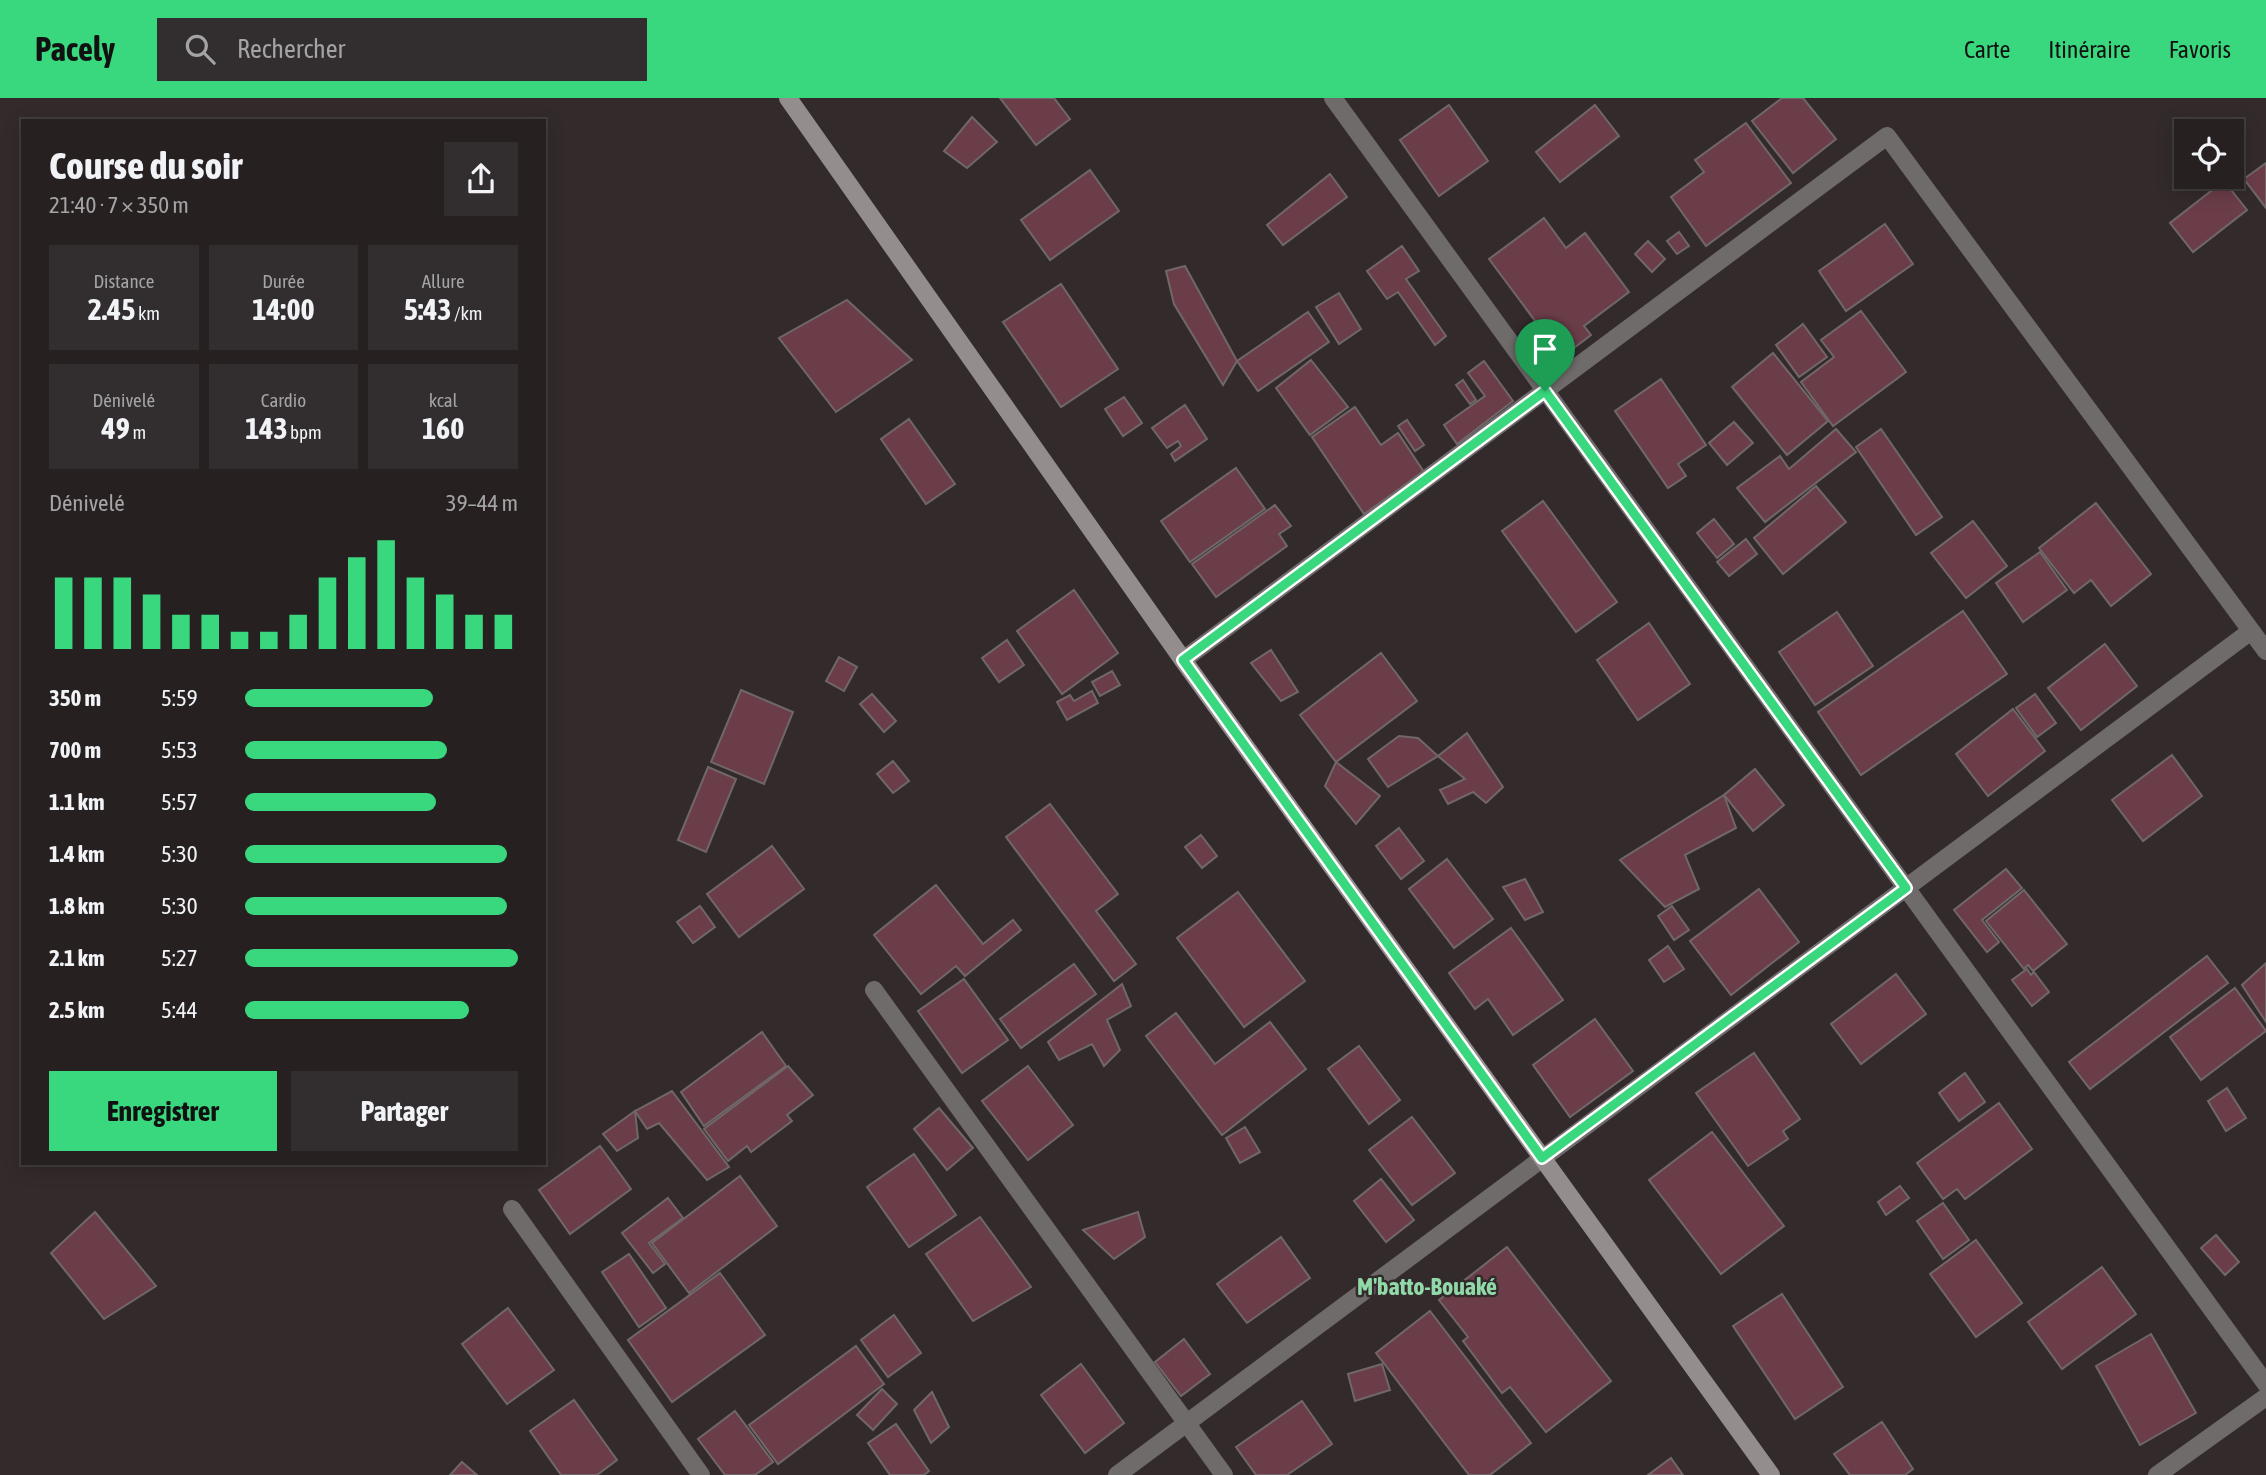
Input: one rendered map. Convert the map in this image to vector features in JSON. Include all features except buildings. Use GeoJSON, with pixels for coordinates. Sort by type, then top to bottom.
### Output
{"type":"FeatureCollection","features":[{"type":"Feature","properties":{"kind":"street"},"geometry":{"type":"LineString","coordinates":[[788,98],[1183,660],[1771,1475]]}},
{"type":"Feature","properties":{"kind":"street"},"geometry":{"type":"LineString","coordinates":[[1332,98],[2266,1384]]}},
{"type":"Feature","properties":{"kind":"street"},"geometry":{"type":"LineString","coordinates":[[1183,660],[1887,136],[2266,651]]}},
{"type":"Feature","properties":{"kind":"street"},"geometry":{"type":"LineString","coordinates":[[1117,1475],[2252,631]]}},
{"type":"Feature","properties":{"kind":"street"},"geometry":{"type":"LineString","coordinates":[[874,990],[1224,1475]]}},
{"type":"Feature","properties":{"kind":"street"},"geometry":{"type":"LineString","coordinates":[[512,1209],[701,1475]]}},
{"type":"Feature","properties":{"kind":"street"},"geometry":{"type":"LineString","coordinates":[[2157,1475],[2266,1397]]}},
{"type":"Feature","properties":{"kind":"district","name":"M'batto-Bouaké"},"geometry":{"type":"Point","coordinates":[1427,1287]}},
{"type":"Feature","properties":{"kind":"route"},"geometry":{"type":"LineString","coordinates":[[1545,391],[1906,888],[1542,1158],[1183,660],[1545,391]]}}]}
